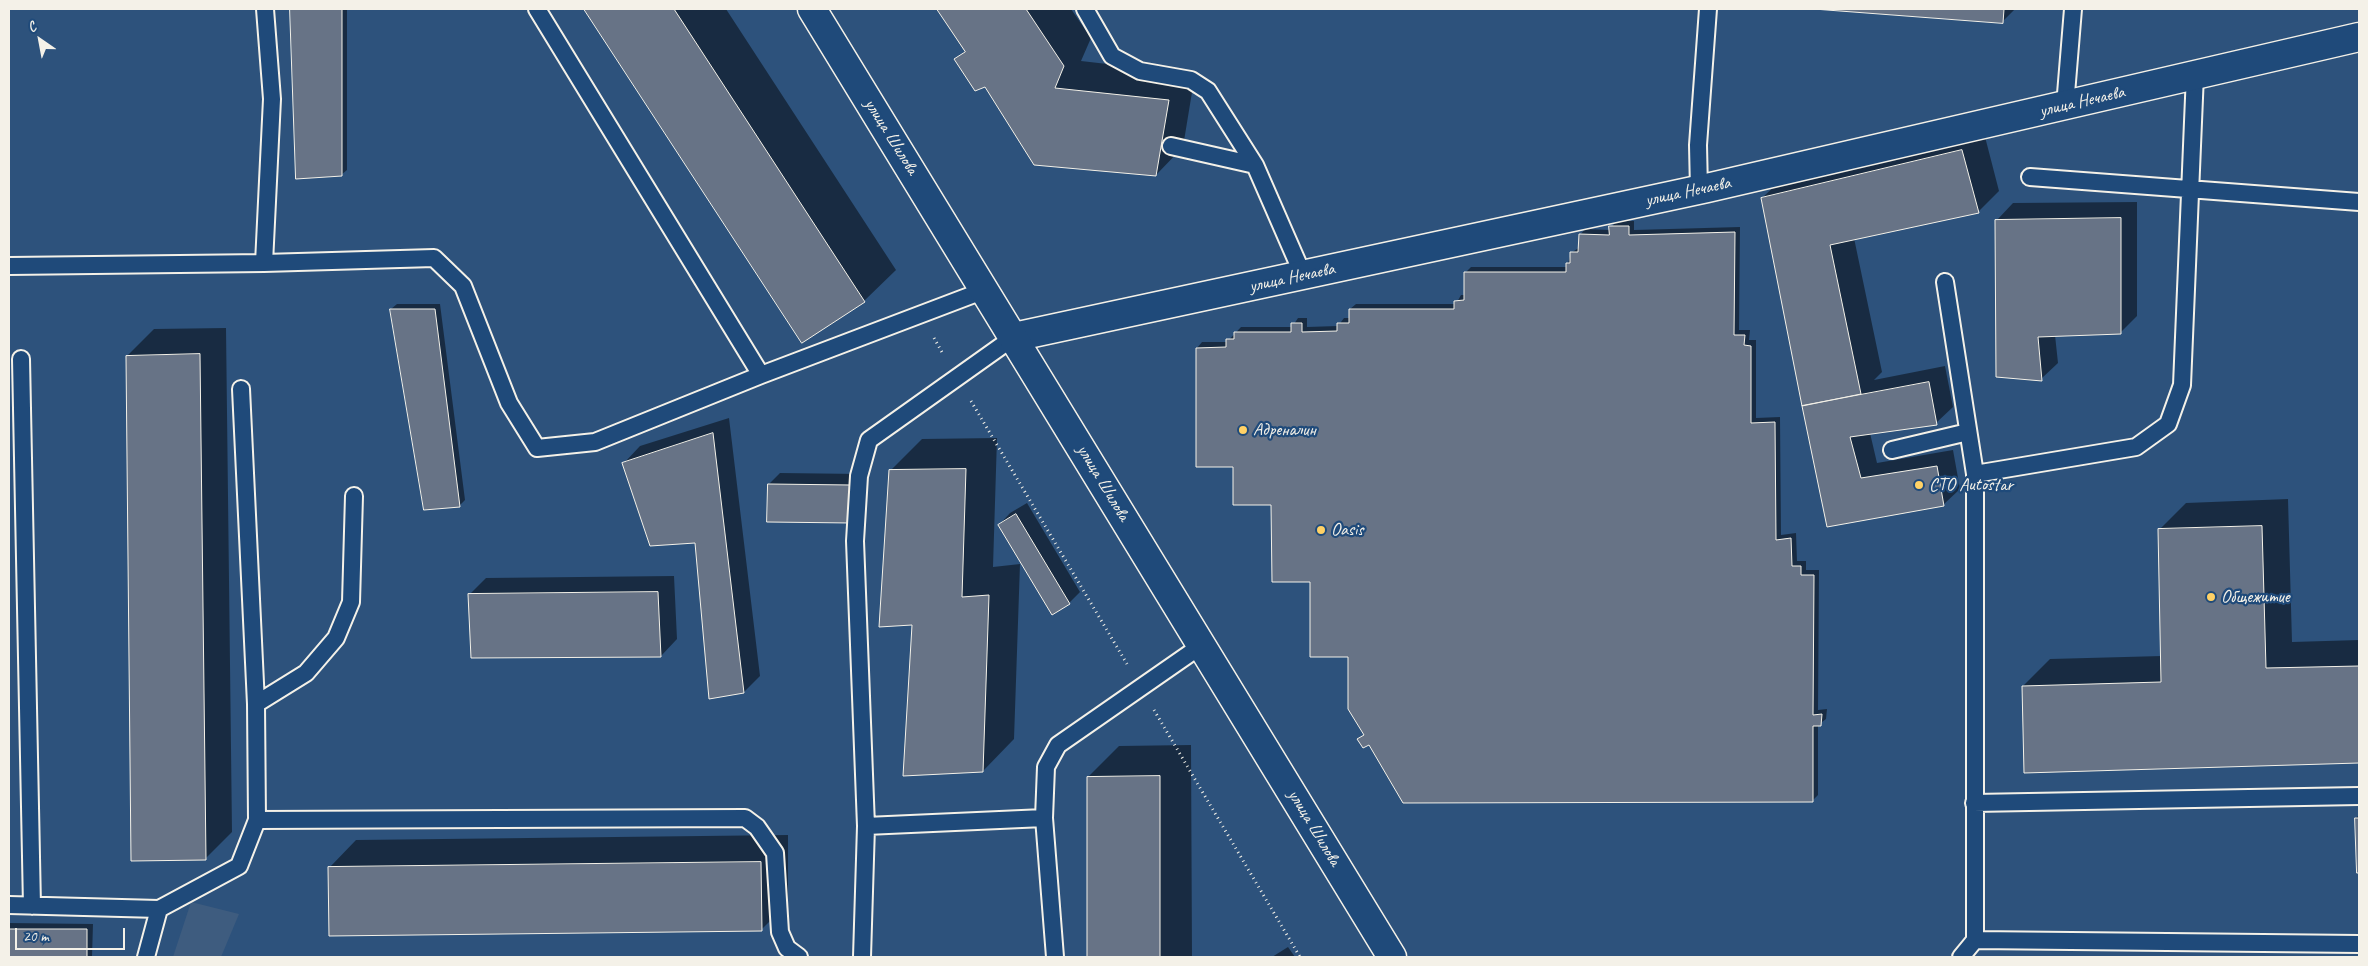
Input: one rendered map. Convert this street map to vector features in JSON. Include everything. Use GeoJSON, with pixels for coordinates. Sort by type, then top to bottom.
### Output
{"type":"FeatureCollection","features":[{"type":"Feature","properties":{"kind":"street","name":"улица Шилова"},"geometry":{"type":"LineString","coordinates":[[813,9],[1392,957]]}},
{"type":"Feature","properties":{"kind":"street","name":"улица Нечаева"},"geometry":{"type":"LineString","coordinates":[[1014,337],[1704,189],[2359,37]]}},
{"type":"Feature","properties":{"kind":"lane"},"geometry":{"type":"LineString","coordinates":[[264,263],[272,99],[266,9]]}},
{"type":"Feature","properties":{"kind":"lane"},"geometry":{"type":"LineString","coordinates":[[537,9],[761,374]]}},
{"type":"Feature","properties":{"kind":"lane"},"geometry":{"type":"LineString","coordinates":[[1085,9],[1112,56],[1140,71],[1191,80],[1208,91],[1255,165],[1303,275]]}},
{"type":"Feature","properties":{"kind":"lane"},"geometry":{"type":"LineString","coordinates":[[1704,189],[1698,145],[1708,9]]}},
{"type":"Feature","properties":{"kind":"lane"},"geometry":{"type":"LineString","coordinates":[[2065,106],[2073,9]]}},
{"type":"Feature","properties":{"kind":"lane"},"geometry":{"type":"LineString","coordinates":[[1975,474],[2136,447],[2168,424],[2182,385],[2195,74]]}},
{"type":"Feature","properties":{"kind":"lane"},"geometry":{"type":"LineString","coordinates":[[1171,146],[1255,165]]}},
{"type":"Feature","properties":{"kind":"lane"},"geometry":{"type":"LineString","coordinates":[[2030,177],[2359,202]]}},
{"type":"Feature","properties":{"kind":"lane"},"geometry":{"type":"LineString","coordinates":[[9,266],[264,263],[434,258],[463,286],[509,404],[537,448],[595,442],[761,374],[985,290]]}},
{"type":"Feature","properties":{"kind":"lane"},"geometry":{"type":"LineString","coordinates":[[1945,282],[1975,474],[1975,940],[1961,957]]}},
{"type":"Feature","properties":{"kind":"lane"},"geometry":{"type":"LineString","coordinates":[[862,957],[866,826],[855,541],[859,476],[869,440],[1014,337]]}},
{"type":"Feature","properties":{"kind":"lane"},"geometry":{"type":"LineString","coordinates":[[21,359],[32,906]]}},
{"type":"Feature","properties":{"kind":"lane"},"geometry":{"type":"LineString","coordinates":[[9,905],[159,909],[239,866],[257,820],[256,704],[241,389]]}},
{"type":"Feature","properties":{"kind":"lane"},"geometry":{"type":"LineString","coordinates":[[1892,450],[1968,432]]}},
{"type":"Feature","properties":{"kind":"lane"},"geometry":{"type":"LineString","coordinates":[[256,704],[306,673],[336,638],[351,602],[354,496]]}},
{"type":"Feature","properties":{"kind":"lane"},"geometry":{"type":"LineString","coordinates":[[1055,957],[1044,818],[1046,767],[1058,745],[1202,645]]}},
{"type":"Feature","properties":{"kind":"lane"},"geometry":{"type":"LineString","coordinates":[[1974,803],[2359,796]]}},
{"type":"Feature","properties":{"kind":"lane"},"geometry":{"type":"LineString","coordinates":[[257,820],[745,818],[757,826],[774,853],[780,932],[787,948],[799,957]]}},
{"type":"Feature","properties":{"kind":"lane"},"geometry":{"type":"LineString","coordinates":[[866,826],[1044,818]]}},
{"type":"Feature","properties":{"kind":"lane"},"geometry":{"type":"LineString","coordinates":[[146,957],[159,909]]}},
{"type":"Feature","properties":{"kind":"lane"},"geometry":{"type":"LineString","coordinates":[[1975,940],[2359,944]]}},
{"type":"Feature","properties":{"kind":"path"},"geometry":{"type":"LineString","coordinates":[[920,315],[1300,957]]}},
{"type":"Feature","properties":{"kind":"shaded area"},"geometry":{"type":"Polygon","coordinates":[[[191,902],[239,914],[221,957],[173,957],[191,902]]]}},
{"type":"Feature","properties":{"kind":"building"},"geometry":{"type":"Polygon","coordinates":[[[290,9],[342,9],[342,176],[296,179],[290,9]]]}},
{"type":"Feature","properties":{"kind":"building"},"geometry":{"type":"Polygon","coordinates":[[[584,9],[674,9],[865,302],[802,343],[584,9]]]}},
{"type":"Feature","properties":{"kind":"building"},"geometry":{"type":"Polygon","coordinates":[[[937,9],[1026,9],[1064,66],[1055,88],[1169,100],[1156,176],[1034,165],[985,87],[975,91],[954,59],[965,52],[937,9]]]}},
{"type":"Feature","properties":{"kind":"building"},"geometry":{"type":"Polygon","coordinates":[[[1814,9],[2004,9],[2003,23],[1814,9]]]}},
{"type":"Feature","properties":{"kind":"building"},"geometry":{"type":"Polygon","coordinates":[[[1962,150],[1979,213],[1830,245],[1861,394],[1802,406],[1761,198],[1962,150]]]}},
{"type":"Feature","properties":{"kind":"building"},"geometry":{"type":"Polygon","coordinates":[[[2121,218],[2121,334],[2038,337],[2042,381],[1996,377],[1995,220],[2121,218]]]}},
{"type":"Feature","properties":{"kind":"building"},"geometry":{"type":"Polygon","coordinates":[[[1609,226],[1629,226],[1629,235],[1735,232],[1734,335],[1745,335],[1744,345],[1751,346],[1751,423],[1775,422],[1776,540],[1791,538],[1792,566],[1801,566],[1801,575],[1814,575],[1813,715],[1822,714],[1821,726],[1813,726],[1813,802],[1403,803],[1369,745],[1363,748],[1357,739],[1364,735],[1348,709],[1348,657],[1310,657],[1310,582],[1272,582],[1271,505],[1233,505],[1233,467],[1196,467],[1196,348],[1226,347],[1226,339],[1234,339],[1234,332],[1291,332],[1291,323],[1302,323],[1302,332],[1337,331],[1337,323],[1349,323],[1349,309],[1454,309],[1454,301],[1464,300],[1464,272],[1566,272],[1566,263],[1570,263],[1570,252],[1578,252],[1579,234],[1609,235],[1609,226]]]}},
{"type":"Feature","properties":{"kind":"building"},"geometry":{"type":"Polygon","coordinates":[[[390,309],[435,309],[460,507],[424,510],[390,309]]]}},
{"type":"Feature","properties":{"kind":"building"},"geometry":{"type":"Polygon","coordinates":[[[200,354],[206,860],[131,861],[126,356],[200,354]]]}},
{"type":"Feature","properties":{"kind":"building"},"geometry":{"type":"Polygon","coordinates":[[[1929,382],[1937,425],[1850,437],[1861,478],[1937,466],[1944,506],[1827,527],[1802,406],[1929,382]]]}},
{"type":"Feature","properties":{"kind":"building"},"geometry":{"type":"Polygon","coordinates":[[[713,433],[744,693],[709,699],[695,543],[650,546],[622,463],[713,433]]]}},
{"type":"Feature","properties":{"kind":"building"},"geometry":{"type":"Polygon","coordinates":[[[966,469],[962,597],[989,595],[983,772],[903,776],[912,625],[879,627],[889,470],[966,469]]]}},
{"type":"Feature","properties":{"kind":"building"},"geometry":{"type":"Polygon","coordinates":[[[768,484],[851,485],[851,523],[767,522],[768,484]]]}},
{"type":"Feature","properties":{"kind":"building"},"geometry":{"type":"Polygon","coordinates":[[[1016,514],[1070,604],[1052,615],[998,525],[1016,514]]]}},
{"type":"Feature","properties":{"kind":"building","name":"Общежитие"},"geometry":{"type":"Polygon","coordinates":[[[2262,526],[2266,668],[2359,666],[2359,763],[2024,773],[2022,686],[2161,682],[2158,529],[2262,526]]]}},
{"type":"Feature","properties":{"kind":"building"},"geometry":{"type":"Polygon","coordinates":[[[658,592],[661,657],[471,658],[468,594],[658,592]]]}},
{"type":"Feature","properties":{"kind":"building"},"geometry":{"type":"Polygon","coordinates":[[[1160,776],[1160,957],[1087,957],[1087,777],[1160,776]]]}},
{"type":"Feature","properties":{"kind":"building"},"geometry":{"type":"Polygon","coordinates":[[[2355,818],[2359,818],[2359,873],[2357,873],[2355,818]]]}},
{"type":"Feature","properties":{"kind":"building"},"geometry":{"type":"Polygon","coordinates":[[[761,862],[762,931],[329,936],[328,867],[761,862]]]}},
{"type":"Feature","properties":{"kind":"building"},"geometry":{"type":"Polygon","coordinates":[[[9,929],[87,929],[87,957],[9,957],[9,929]]]}},
{"type":"Feature","properties":{"kind":"place","name":"Адреналин"},"geometry":{"type":"Point","coordinates":[1243,430]}},
{"type":"Feature","properties":{"kind":"place","name":"СТО Autostar"},"geometry":{"type":"Point","coordinates":[1919,485]}},
{"type":"Feature","properties":{"kind":"place","name":"Oasis"},"geometry":{"type":"Point","coordinates":[1321,530]}},
{"type":"Feature","properties":{"kind":"place","name":"Общежитие"},"geometry":{"type":"Point","coordinates":[2211,597]}}]}
